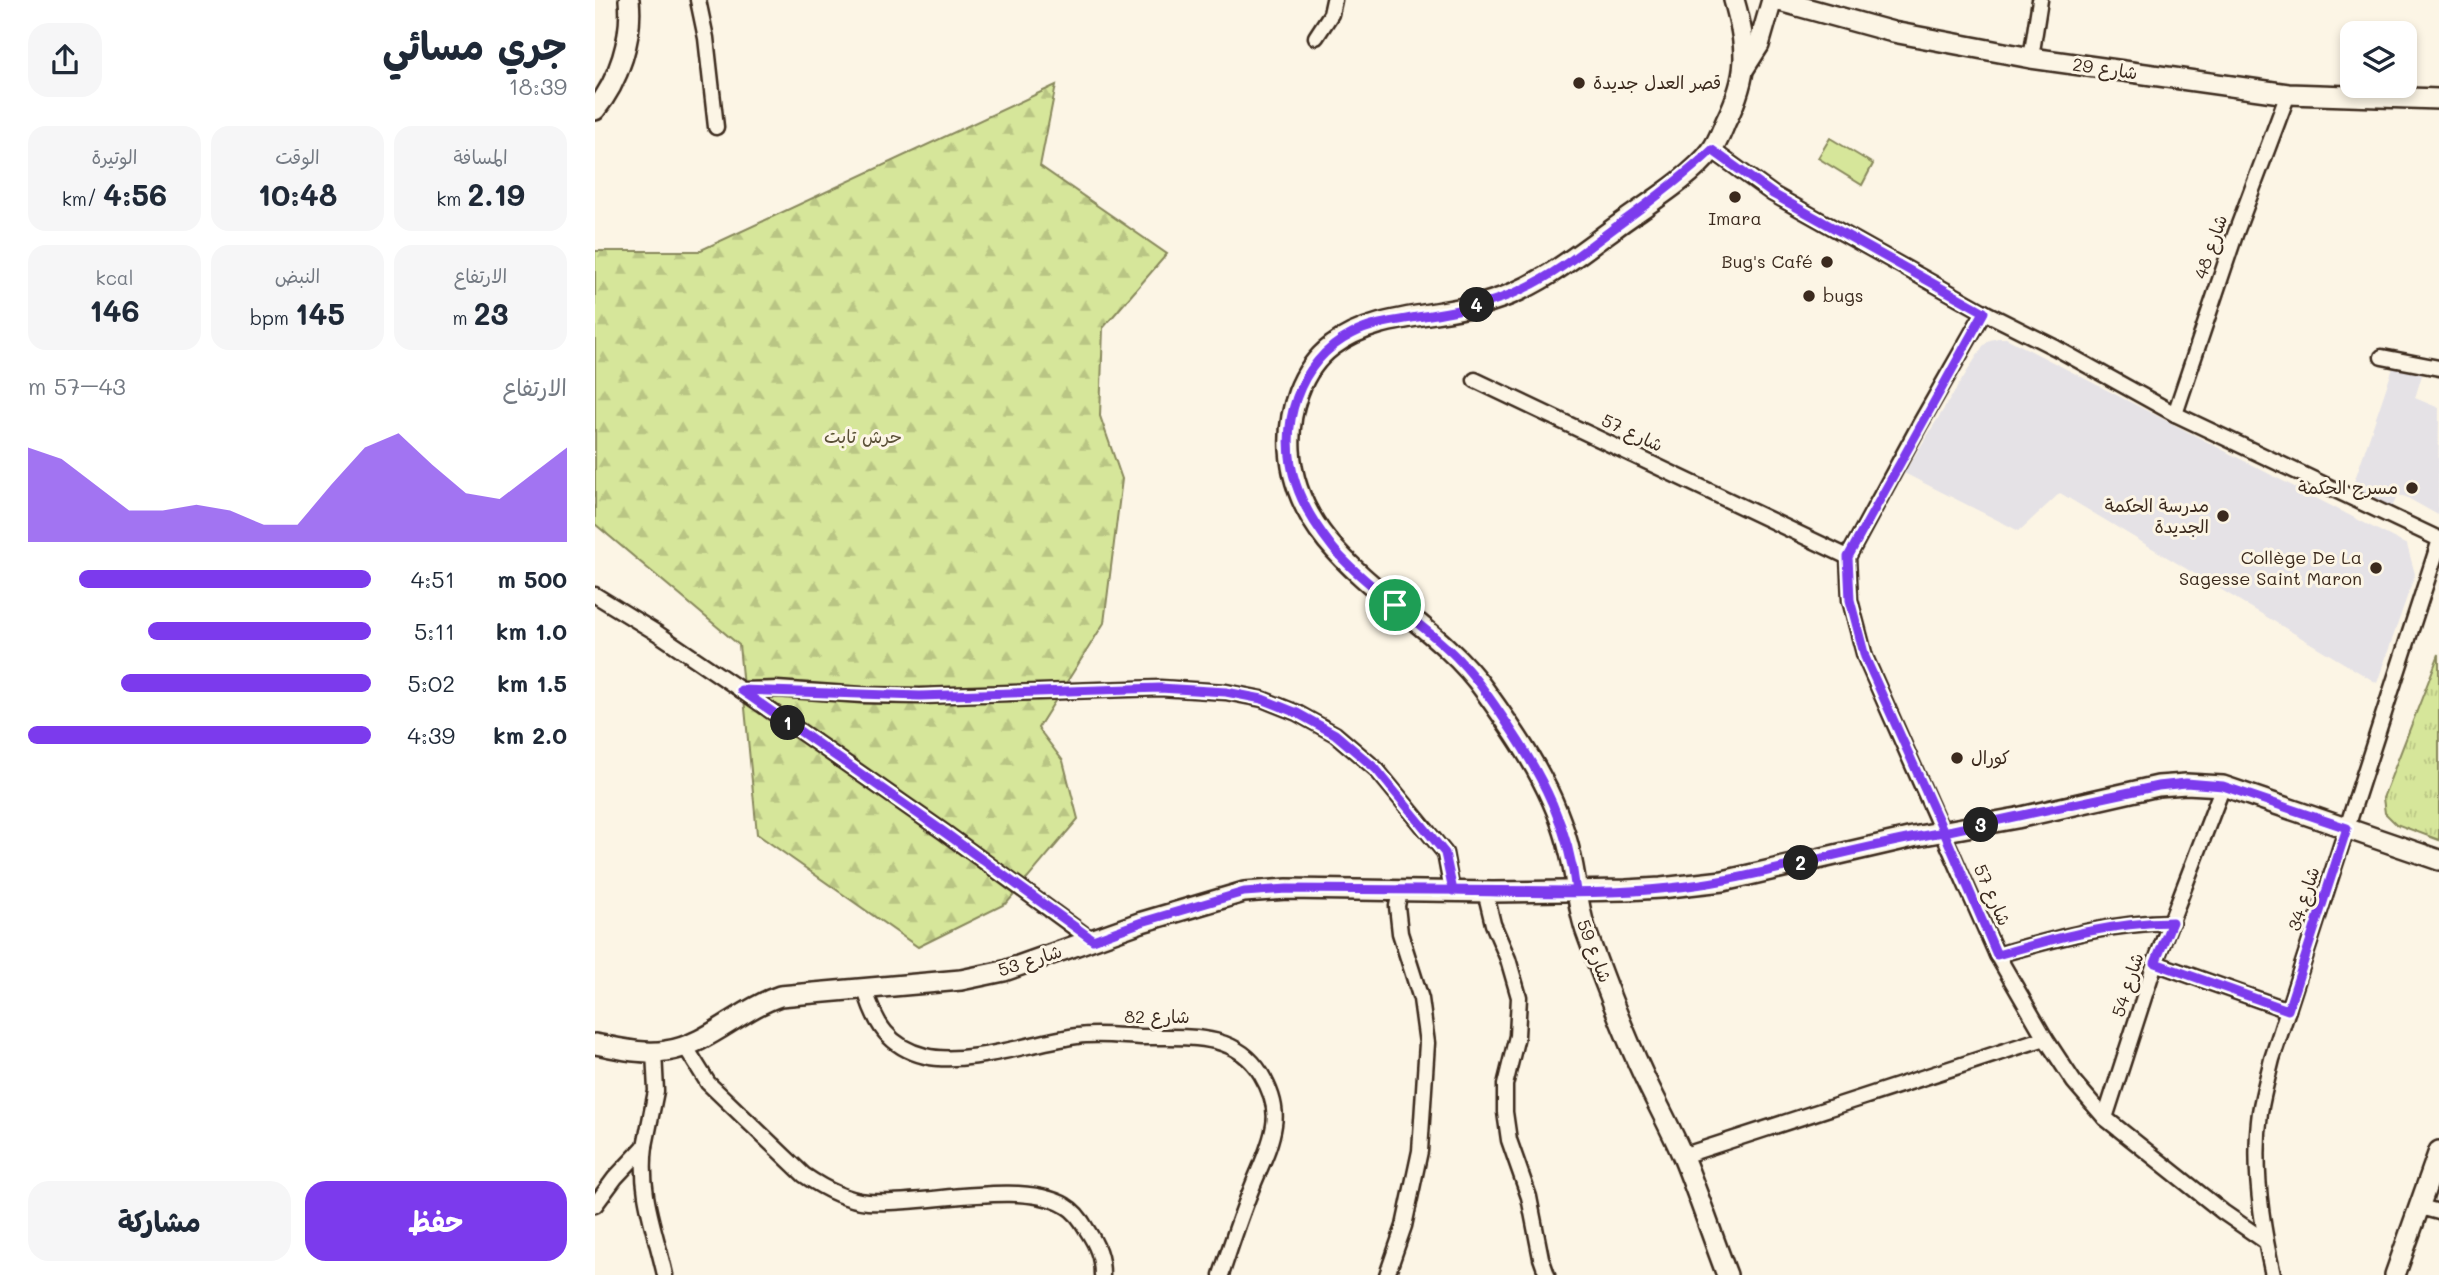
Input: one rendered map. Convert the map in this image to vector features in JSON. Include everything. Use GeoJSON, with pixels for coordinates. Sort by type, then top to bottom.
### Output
{"type":"FeatureCollection","features":[{"type":"Feature","properties":{"kind":"street"},"geometry":{"type":"LineString","coordinates":[[595,110],[612,84],[623,55],[628,36],[629,0]]}},
{"type":"Feature","properties":{"kind":"street"},"geometry":{"type":"LineString","coordinates":[[698,0],[706,38],[716,127]]}},
{"type":"Feature","properties":{"kind":"street"},"geometry":{"type":"LineString","coordinates":[[1316,37],[1331,14],[1334,0]]}},
{"type":"Feature","properties":{"kind":"street","name":"شارع 59"},"geometry":{"type":"LineString","coordinates":[[1727,1275],[1682,1156],[1630,1044],[1587,934],[1579,910],[1571,855],[1553,800],[1533,761],[1482,686],[1458,659],[1333,549],[1306,507],[1295,482],[1290,448],[1293,405],[1302,383],[1315,360],[1333,345],[1353,333],[1378,324],[1470,307],[1524,289],[1568,263],[1684,176],[1712,150],[1733,108],[1744,78],[1742,27],[1734,0]]}},
{"type":"Feature","properties":{"kind":"street"},"geometry":{"type":"LineString","coordinates":[[1745,67],[1759,45],[1774,0]]}},
{"type":"Feature","properties":{"kind":"street","name":"شارع 29"},"geometry":{"type":"LineString","coordinates":[[1774,0],[1893,32],[2031,58],[2288,94],[2439,99]]}},
{"type":"Feature","properties":{"kind":"street"},"geometry":{"type":"LineString","coordinates":[[2031,58],[2040,0]]}},
{"type":"Feature","properties":{"kind":"street","name":"شارع 48"},"geometry":{"type":"LineString","coordinates":[[2175,414],[2235,235],[2288,94]]}},
{"type":"Feature","properties":{"kind":"street"},"geometry":{"type":"LineString","coordinates":[[1712,150],[1773,194],[1984,312],[2056,348],[2175,414],[2439,541]]}},
{"type":"Feature","properties":{"kind":"street"},"geometry":{"type":"LineString","coordinates":[[1848,557],[1984,312]]}},
{"type":"Feature","properties":{"kind":"street"},"geometry":{"type":"LineString","coordinates":[[2382,357],[2439,368]]}},
{"type":"Feature","properties":{"kind":"street","name":"شارع 57"},"geometry":{"type":"LineString","coordinates":[[1475,380],[1848,557],[1850,600],[1865,657],[1997,955],[2045,1038],[2074,1082],[2105,1118],[2223,1212],[2265,1241]]}},
{"type":"Feature","properties":{"kind":"street","name":"شارع 34"},"geometry":{"type":"LineString","coordinates":[[2273,1275],[2265,1241],[2258,1170],[2260,1113],[2272,1059],[2439,541]]}},
{"type":"Feature","properties":{"kind":"street"},"geometry":{"type":"LineString","coordinates":[[595,595],[741,690],[1093,940]]}},
{"type":"Feature","properties":{"kind":"street"},"geometry":{"type":"LineString","coordinates":[[741,690],[920,696],[1160,688],[1226,692],[1262,699],[1297,713],[1335,734],[1376,769],[1445,853],[1453,891]]}},
{"type":"Feature","properties":{"kind":"street","name":"شارع 53"},"geometry":{"type":"LineString","coordinates":[[595,1044],[654,1052],[685,1046],[762,1002],[780,996],[961,980],[1004,971],[1142,922],[1244,892],[1287,889],[1626,890],[1723,881],[2158,786],[2186,783],[2223,786],[2439,860]]}},
{"type":"Feature","properties":{"kind":"street","name":"شارع 54"},"geometry":{"type":"LineString","coordinates":[[2105,1118],[2155,963],[2223,786]]}},
{"type":"Feature","properties":{"kind":"street"},"geometry":{"type":"LineString","coordinates":[[1387,1275],[1404,1226],[1420,1151],[1427,1042],[1421,999],[1400,933],[1399,891]]}},
{"type":"Feature","properties":{"kind":"street"},"geometry":{"type":"LineString","coordinates":[[1485,891],[1493,924],[1508,958],[1520,998],[1517,1036],[1506,1085],[1505,1112],[1509,1140],[1529,1197],[1547,1275]]}},
{"type":"Feature","properties":{"kind":"street"},"geometry":{"type":"LineString","coordinates":[[1997,955],[2102,927],[2136,922],[2172,922]]}},
{"type":"Feature","properties":{"kind":"street"},"geometry":{"type":"LineString","coordinates":[[2155,963],[2288,1010]]}},
{"type":"Feature","properties":{"kind":"street","name":"شارع 82"},"geometry":{"type":"LineString","coordinates":[[865,989],[876,1019],[892,1042],[935,1058],[985,1054],[1080,1035],[1183,1035],[1213,1040],[1248,1058],[1258,1069],[1269,1090],[1274,1108],[1274,1125],[1221,1275]]}},
{"type":"Feature","properties":{"kind":"street"},"geometry":{"type":"LineString","coordinates":[[1682,1156],[2045,1038]]}},
{"type":"Feature","properties":{"kind":"street"},"geometry":{"type":"LineString","coordinates":[[685,1046],[708,1083],[804,1175],[822,1186],[840,1195],[865,1202],[907,1202],[988,1195],[1023,1195],[1053,1200],[1066,1206],[1087,1228],[1102,1259],[1102,1275]]}},
{"type":"Feature","properties":{"kind":"street"},"geometry":{"type":"LineString","coordinates":[[654,1052],[656,1091],[642,1171],[665,1275]]}},
{"type":"Feature","properties":{"kind":"street"},"geometry":{"type":"LineString","coordinates":[[595,1205],[615,1178],[645,1146]]}},
{"type":"Feature","properties":{"kind":"street"},"geometry":{"type":"LineString","coordinates":[[2395,1275],[2439,1151]]}},
{"type":"Feature","properties":{"kind":"street"},"geometry":{"type":"LineString","coordinates":[[2420,1207],[2439,1212]]}},
{"type":"Feature","properties":{"kind":"shaded area","name":"مدرسة الحكمة الجديدة"},"geometry":{"type":"Polygon","coordinates":[[[1998,338],[2006,338],[2407,545],[2415,574],[2377,683],[2060,493],[2019,531],[1904,473],[1983,346],[1998,338]]]}},
{"type":"Feature","properties":{"kind":"shaded area"},"geometry":{"type":"Polygon","coordinates":[[[2394,365],[2422,375],[2415,398],[2439,408],[2438,515],[2406,497],[2398,495],[2392,507],[2352,488],[2394,365]]]}},
{"type":"Feature","properties":{"kind":"green space","name":"حرش تابت"},"geometry":{"type":"Polygon","coordinates":[[[1056,85],[1040,166],[1167,254],[1103,328],[1100,416],[1122,479],[1104,623],[1038,728],[1063,761],[1078,819],[1007,903],[918,947],[757,834],[739,645],[595,524],[595,251],[699,251],[1056,85]]]}},
{"type":"Feature","properties":{"kind":"green space"},"geometry":{"type":"Polygon","coordinates":[[[1830,138],[1873,164],[1862,185],[1818,158],[1830,138]]]}},
{"type":"Feature","properties":{"kind":"green space"},"geometry":{"type":"Polygon","coordinates":[[[2439,654],[2439,840],[2396,824],[2385,813],[2383,798],[2439,654]]]}},
{"type":"Feature","properties":{"kind":"place","name":"قصر العدل جديدة"},"geometry":{"type":"Point","coordinates":[1579,83]}},
{"type":"Feature","properties":{"kind":"place","name":"Imara"},"geometry":{"type":"Point","coordinates":[1735,197]}},
{"type":"Feature","properties":{"kind":"place","name":"Bug's Café"},"geometry":{"type":"Point","coordinates":[1827,262]}},
{"type":"Feature","properties":{"kind":"place","name":"bugs"},"geometry":{"type":"Point","coordinates":[1809,296]}},
{"type":"Feature","properties":{"kind":"place","name":"مسرح الحكمة"},"geometry":{"type":"Point","coordinates":[2412,488]}},
{"type":"Feature","properties":{"kind":"place","name":"مدرسة الحكمة الجديدة"},"geometry":{"type":"Point","coordinates":[2223,516]}},
{"type":"Feature","properties":{"kind":"place","name":"Collège De La Sagesse Saint Maron"},"geometry":{"type":"Point","coordinates":[2376,568]}},
{"type":"Feature","properties":{"kind":"place","name":"كورال"},"geometry":{"type":"Point","coordinates":[1957,758]}},
{"type":"Feature","properties":{"kind":"route"},"geometry":{"type":"LineString","coordinates":[[1395,605],[1333,549],[1306,507],[1295,482],[1290,448],[1293,405],[1315,360],[1353,333],[1378,324],[1470,307],[1524,289],[1558,270],[1684,176],[1712,150],[1773,194],[1984,312],[1848,557],[1850,600],[1865,657],[1944,832],[2158,786],[2186,783],[2223,786],[2347,828],[2288,1010],[2155,963],[2172,922],[2136,922],[2102,927],[1997,955],[1944,832],[1723,881],[1626,890],[1576,891],[1531,891],[1493,892],[1453,891],[1445,853],[1440,845],[1376,769],[1335,734],[1297,713],[1262,699],[1226,692],[1160,688],[920,696],[777,689],[741,690],[1093,940],[1142,922],[1244,892],[1287,889],[1493,892],[1576,891],[1571,855],[1563,828],[1553,800],[1533,761],[1482,686],[1458,659],[1395,605]]}}]}
